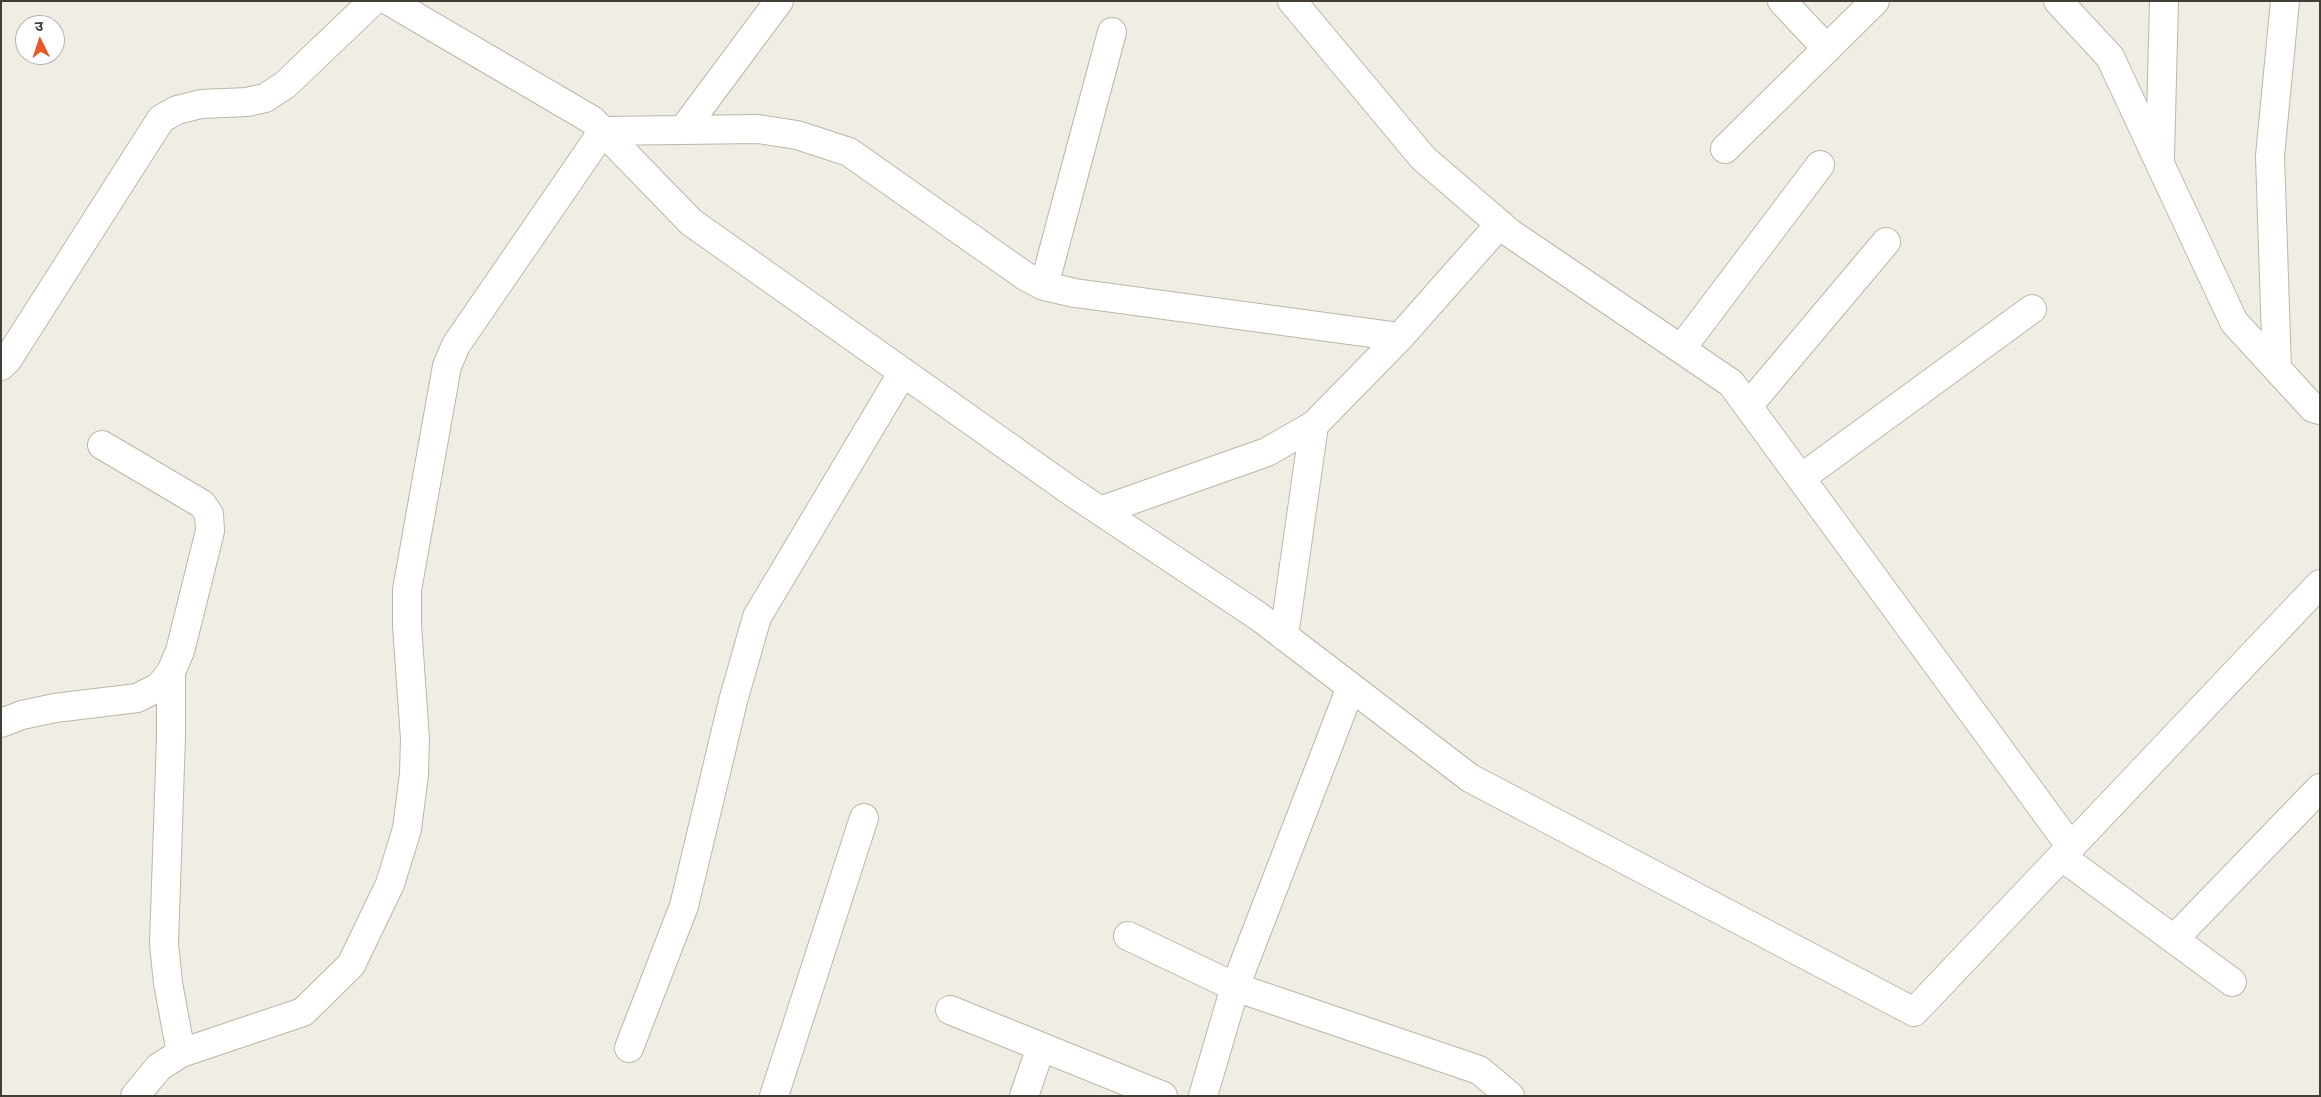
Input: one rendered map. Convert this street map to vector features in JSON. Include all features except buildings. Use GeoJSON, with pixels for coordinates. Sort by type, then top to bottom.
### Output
{"type":"FeatureCollection","features":[{"type":"Feature","properties":{"kind":"street"},"geometry":{"type":"LineString","coordinates":[[1,366],[8,359],[162,119],[178,110],[200,104],[247,102],[265,98],[285,85],[373,1]]}},
{"type":"Feature","properties":{"kind":"street"},"geometry":{"type":"LineString","coordinates":[[389,1],[592,120],[691,222],[1100,511],[1258,616],[1470,778],[1914,1012],[2320,584]]}},
{"type":"Feature","properties":{"kind":"street"},"geometry":{"type":"LineString","coordinates":[[683,130],[779,1]]}},
{"type":"Feature","properties":{"kind":"street"},"geometry":{"type":"LineString","coordinates":[[1292,1],[1423,158],[1510,233],[1731,383],[1801,478],[2067,852],[2174,939],[2232,982]]}},
{"type":"Feature","properties":{"kind":"street"},"geometry":{"type":"LineString","coordinates":[[1782,1],[1827,49]]}},
{"type":"Feature","properties":{"kind":"street"},"geometry":{"type":"LineString","coordinates":[[1725,149],[1875,1]]}},
{"type":"Feature","properties":{"kind":"street"},"geometry":{"type":"LineString","coordinates":[[2058,1],[2110,57],[2234,322],[2313,408],[2320,410]]}},
{"type":"Feature","properties":{"kind":"street"},"geometry":{"type":"LineString","coordinates":[[2160,164],[2164,1]]}},
{"type":"Feature","properties":{"kind":"street"},"geometry":{"type":"LineString","coordinates":[[2277,369],[2270,156],[2285,1]]}},
{"type":"Feature","properties":{"kind":"street"},"geometry":{"type":"LineString","coordinates":[[1044,286],[1112,32]]}},
{"type":"Feature","properties":{"kind":"street"},"geometry":{"type":"LineString","coordinates":[[603,131],[758,129],[797,135],[849,152],[1025,276],[1044,286],[1075,293],[1400,337]]}},
{"type":"Feature","properties":{"kind":"street"},"geometry":{"type":"LineString","coordinates":[[135,1096],[159,1067],[181,1053],[303,1012],[351,965],[390,884],[407,829],[414,774],[414,698],[407,624],[407,590],[447,366],[456,345],[603,131]]}},
{"type":"Feature","properties":{"kind":"street"},"geometry":{"type":"LineString","coordinates":[[1681,349],[1820,164]]}},
{"type":"Feature","properties":{"kind":"street"},"geometry":{"type":"LineString","coordinates":[[1100,511],[1267,452],[1314,425],[1400,337],[1500,224]]}},
{"type":"Feature","properties":{"kind":"street"},"geometry":{"type":"LineString","coordinates":[[1748,406],[1886,242]]}},
{"type":"Feature","properties":{"kind":"street"},"geometry":{"type":"LineString","coordinates":[[1801,478],[2032,308]]}},
{"type":"Feature","properties":{"kind":"street"},"geometry":{"type":"LineString","coordinates":[[629,1048],[684,906],[733,701],[757,617],[903,372]]}},
{"type":"Feature","properties":{"kind":"street"},"geometry":{"type":"LineString","coordinates":[[1284,636],[1314,425]]}},
{"type":"Feature","properties":{"kind":"street"},"geometry":{"type":"LineString","coordinates":[[1,723],[55,708],[137,698],[159,687],[171,672],[180,651],[210,531],[209,514],[202,504],[102,445]]}},
{"type":"Feature","properties":{"kind":"street"},"geometry":{"type":"LineString","coordinates":[[171,672],[171,736],[164,944],[168,983],[181,1053]]}},
{"type":"Feature","properties":{"kind":"street"},"geometry":{"type":"LineString","coordinates":[[1203,1096],[1235,987],[1351,686]]}},
{"type":"Feature","properties":{"kind":"street"},"geometry":{"type":"LineString","coordinates":[[2174,939],[2320,788]]}},
{"type":"Feature","properties":{"kind":"street"},"geometry":{"type":"LineString","coordinates":[[774,1096],[864,818]]}},
{"type":"Feature","properties":{"kind":"street"},"geometry":{"type":"LineString","coordinates":[[1128,936],[1235,987],[1479,1070],[1510,1096]]}},
{"type":"Feature","properties":{"kind":"street"},"geometry":{"type":"LineString","coordinates":[[950,1010],[1163,1096]]}},
{"type":"Feature","properties":{"kind":"street"},"geometry":{"type":"LineString","coordinates":[[1024,1096],[1041,1047]]}}]}
